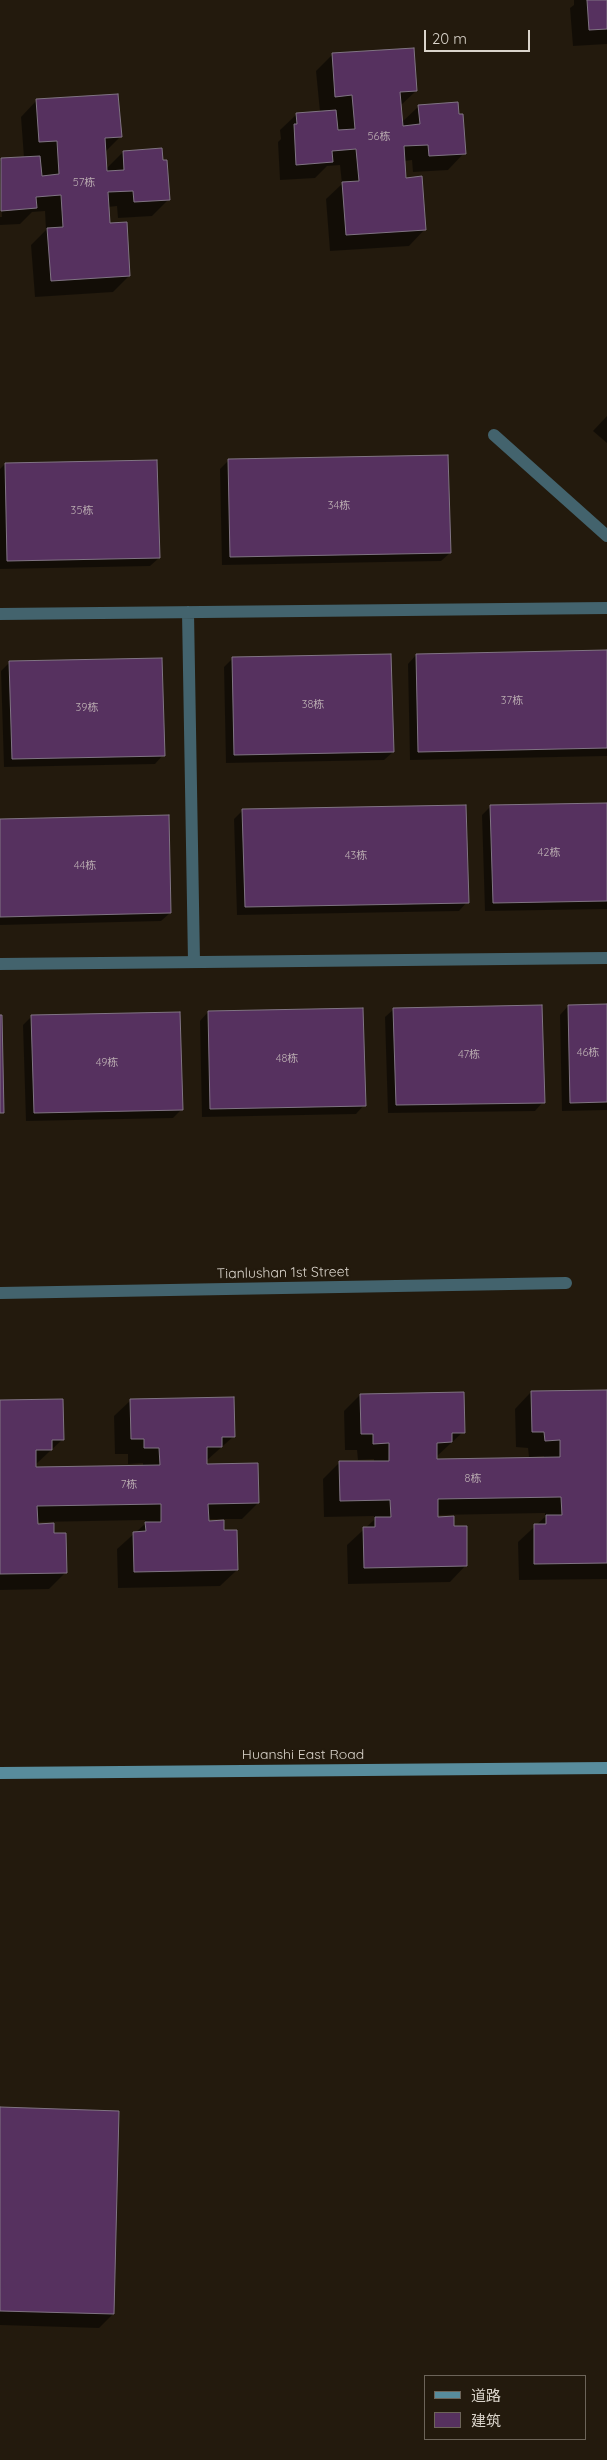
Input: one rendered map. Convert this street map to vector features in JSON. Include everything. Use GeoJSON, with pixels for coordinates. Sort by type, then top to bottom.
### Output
{"type":"FeatureCollection","features":[{"type":"Feature","properties":{"kind":"street","name":"Huanshi East Road"},"geometry":{"type":"LineString","coordinates":[[0,1773],[607,1768]]}},
{"type":"Feature","properties":{"kind":"lane"},"geometry":{"type":"LineString","coordinates":[[494,435],[607,536]]}},
{"type":"Feature","properties":{"kind":"lane"},"geometry":{"type":"LineString","coordinates":[[0,614],[607,608]]}},
{"type":"Feature","properties":{"kind":"lane"},"geometry":{"type":"LineString","coordinates":[[188,612],[194,962]]}},
{"type":"Feature","properties":{"kind":"lane"},"geometry":{"type":"LineString","coordinates":[[0,964],[607,958]]}},
{"type":"Feature","properties":{"kind":"lane","name":"Tianlushan 1st Street"},"geometry":{"type":"LineString","coordinates":[[0,1293],[566,1284]]}},
{"type":"Feature","properties":{"kind":"building"},"geometry":{"type":"Polygon","coordinates":[[[587,0],[607,0],[607,29],[589,30],[587,0]]]}},
{"type":"Feature","properties":{"kind":"building"},"geometry":{"type":"Polygon","coordinates":[[[414,48],[417,91],[400,92],[403,126],[420,124],[418,105],[458,102],[459,114],[463,114],[466,154],[429,156],[428,145],[404,146],[406,178],[422,176],[426,230],[346,235],[342,182],[359,181],[356,149],[332,151],[333,162],[296,165],[294,124],[297,124],[296,113],[336,110],[338,130],[355,129],[352,95],[335,97],[332,53],[414,48]]]}},
{"type":"Feature","properties":{"kind":"building"},"geometry":{"type":"Polygon","coordinates":[[[118,94],[122,137],[105,138],[107,171],[124,170],[123,151],[162,148],[163,160],[167,160],[170,200],[134,202],[133,191],[108,192],[110,223],[127,222],[130,276],[51,281],[47,228],[63,227],[61,195],[36,197],[37,208],[1,211],[1,158],[40,156],[42,176],[59,174],[57,141],[39,142],[36,99],[118,94]]]}},
{"type":"Feature","properties":{"kind":"building"},"geometry":{"type":"Polygon","coordinates":[[[448,455],[451,553],[230,557],[228,459],[448,455]]]}},
{"type":"Feature","properties":{"kind":"building"},"geometry":{"type":"Polygon","coordinates":[[[157,460],[160,558],[7,561],[5,463],[157,460]]]}},
{"type":"Feature","properties":{"kind":"building"},"geometry":{"type":"Polygon","coordinates":[[[607,650],[607,748],[418,752],[416,654],[607,650]]]}},
{"type":"Feature","properties":{"kind":"building"},"geometry":{"type":"Polygon","coordinates":[[[391,654],[394,752],[234,755],[232,657],[391,654]]]}},
{"type":"Feature","properties":{"kind":"building"},"geometry":{"type":"Polygon","coordinates":[[[162,658],[165,756],[12,759],[9,661],[162,658]]]}},
{"type":"Feature","properties":{"kind":"building"},"geometry":{"type":"Polygon","coordinates":[[[607,803],[607,901],[493,903],[490,805],[607,803]]]}},
{"type":"Feature","properties":{"kind":"building"},"geometry":{"type":"Polygon","coordinates":[[[466,805],[469,903],[245,907],[242,809],[466,805]]]}},
{"type":"Feature","properties":{"kind":"building"},"geometry":{"type":"Polygon","coordinates":[[[169,815],[171,913],[0,917],[0,819],[169,815]]]}},
{"type":"Feature","properties":{"kind":"building"},"geometry":{"type":"Polygon","coordinates":[[[607,1004],[607,1102],[570,1103],[568,1005],[607,1004]]]}},
{"type":"Feature","properties":{"kind":"building"},"geometry":{"type":"Polygon","coordinates":[[[542,1005],[545,1103],[396,1105],[393,1008],[542,1005]]]}},
{"type":"Feature","properties":{"kind":"building"},"geometry":{"type":"Polygon","coordinates":[[[363,1008],[366,1106],[210,1109],[208,1011],[363,1008]]]}},
{"type":"Feature","properties":{"kind":"building"},"geometry":{"type":"Polygon","coordinates":[[[180,1012],[183,1110],[34,1113],[31,1015],[180,1012]]]}},
{"type":"Feature","properties":{"kind":"building"},"geometry":{"type":"Polygon","coordinates":[[[0,1015],[2,1015],[4,1113],[0,1113],[0,1015]]]}},
{"type":"Feature","properties":{"kind":"building"},"geometry":{"type":"Polygon","coordinates":[[[607,1390],[607,1563],[534,1564],[534,1524],[546,1524],[546,1515],[562,1515],[561,1497],[438,1499],[438,1517],[454,1516],[454,1526],[467,1526],[467,1566],[364,1568],[363,1527],[375,1527],[375,1517],[391,1517],[390,1500],[340,1501],[339,1461],[389,1461],[389,1443],[373,1444],[373,1434],[361,1434],[360,1394],[464,1392],[465,1433],[452,1433],[452,1442],[437,1443],[437,1459],[560,1457],[560,1440],[545,1441],[544,1432],[532,1432],[531,1391],[607,1390]]]}},
{"type":"Feature","properties":{"kind":"building"},"geometry":{"type":"Polygon","coordinates":[[[234,1397],[235,1437],[222,1437],[222,1447],[207,1447],[207,1464],[258,1463],[259,1503],[208,1504],[209,1521],[224,1520],[224,1530],[237,1530],[238,1570],[134,1572],[133,1532],[146,1531],[145,1522],[161,1522],[161,1504],[37,1506],[38,1524],[54,1523],[54,1533],[66,1533],[67,1573],[0,1574],[0,1400],[63,1399],[64,1440],[52,1440],[52,1450],[36,1450],[36,1467],[160,1465],[159,1448],[144,1448],[144,1439],[131,1439],[130,1399],[234,1397]]]}},
{"type":"Feature","properties":{"kind":"building"},"geometry":{"type":"Polygon","coordinates":[[[0,2107],[119,2111],[114,2314],[0,2311],[0,2107]]]}}]}
